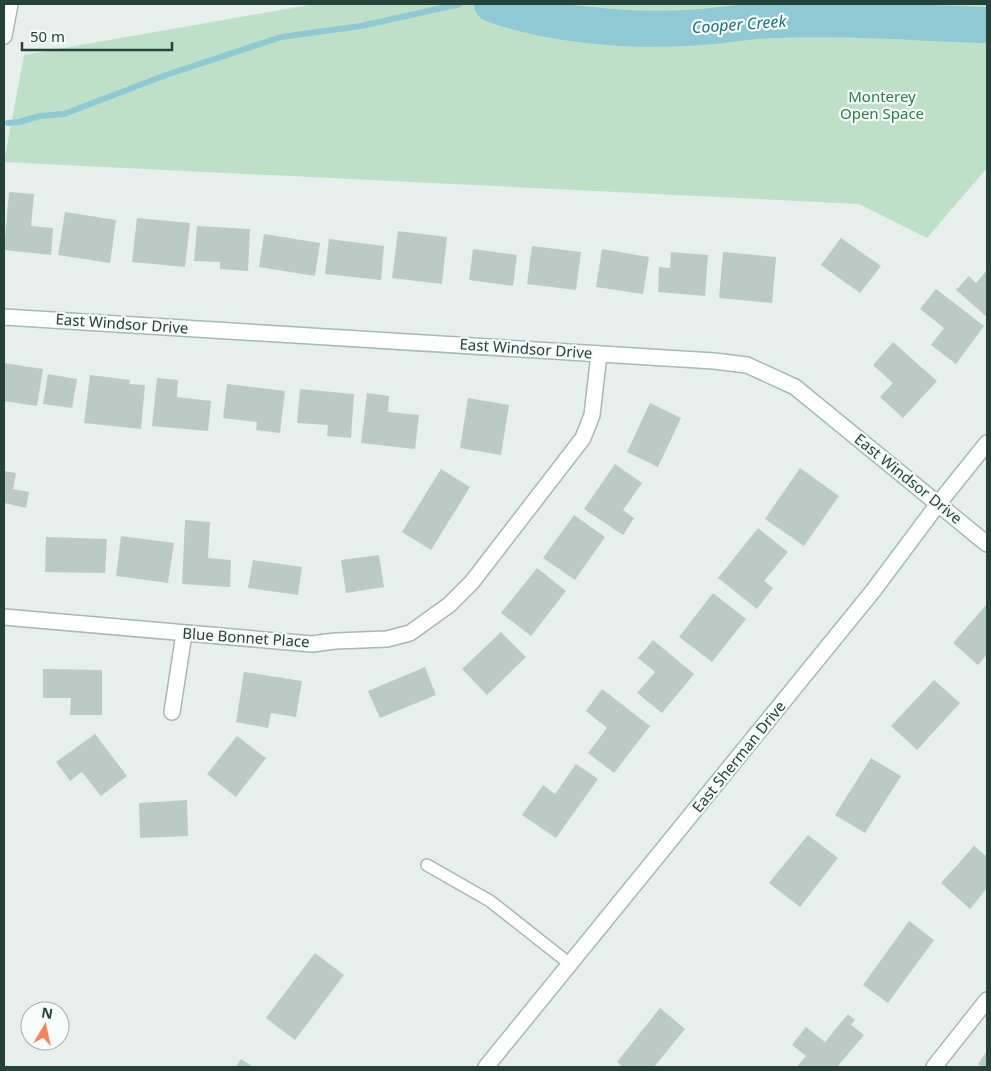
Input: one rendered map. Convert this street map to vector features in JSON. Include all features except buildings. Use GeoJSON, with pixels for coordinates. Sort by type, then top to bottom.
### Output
{"type":"FeatureCollection","features":[{"type":"Feature","properties":{"kind":"street"},"geometry":{"type":"LineString","coordinates":[[4,36],[10,4]]}},
{"type":"Feature","properties":{"kind":"street","name":"East Windsor Drive"},"geometry":{"type":"LineString","coordinates":[[4,317],[714,360],[748,366],[795,387],[987,544]]}},
{"type":"Feature","properties":{"kind":"street","name":"Blue Bonnet Place"},"geometry":{"type":"LineString","coordinates":[[4,617],[312,644],[335,641],[387,640],[410,633],[449,605],[472,582],[583,438],[592,415],[599,354]]}},
{"type":"Feature","properties":{"kind":"street","name":"East Sherman Drive"},"geometry":{"type":"LineString","coordinates":[[486,1067],[867,599],[987,442]]}},
{"type":"Feature","properties":{"kind":"street"},"geometry":{"type":"LineString","coordinates":[[172,712],[184,634]]}},
{"type":"Feature","properties":{"kind":"street"},"geometry":{"type":"LineString","coordinates":[[934,1067],[987,1000]]}},
{"type":"Feature","properties":{"kind":"lane"},"geometry":{"type":"LineString","coordinates":[[428,865],[490,901],[570,964]]}},
{"type":"Feature","properties":{"kind":"green space","name":"Monterey Open Space"},"geometry":{"type":"Polygon","coordinates":[[[315,4],[987,4],[987,168],[927,238],[859,204],[4,162],[24,55],[315,4]]]}},
{"type":"Feature","properties":{"kind":"waterway"},"geometry":{"type":"LineString","coordinates":[[8,123],[40,116],[64,114],[166,75],[281,37],[361,26],[460,4]]}},
{"type":"Feature","properties":{"kind":"waterway","name":"Cooper Creek"},"geometry":{"type":"LineString","coordinates":[[492,4],[563,22],[614,27],[664,29],[801,19],[987,25]]}}]}
